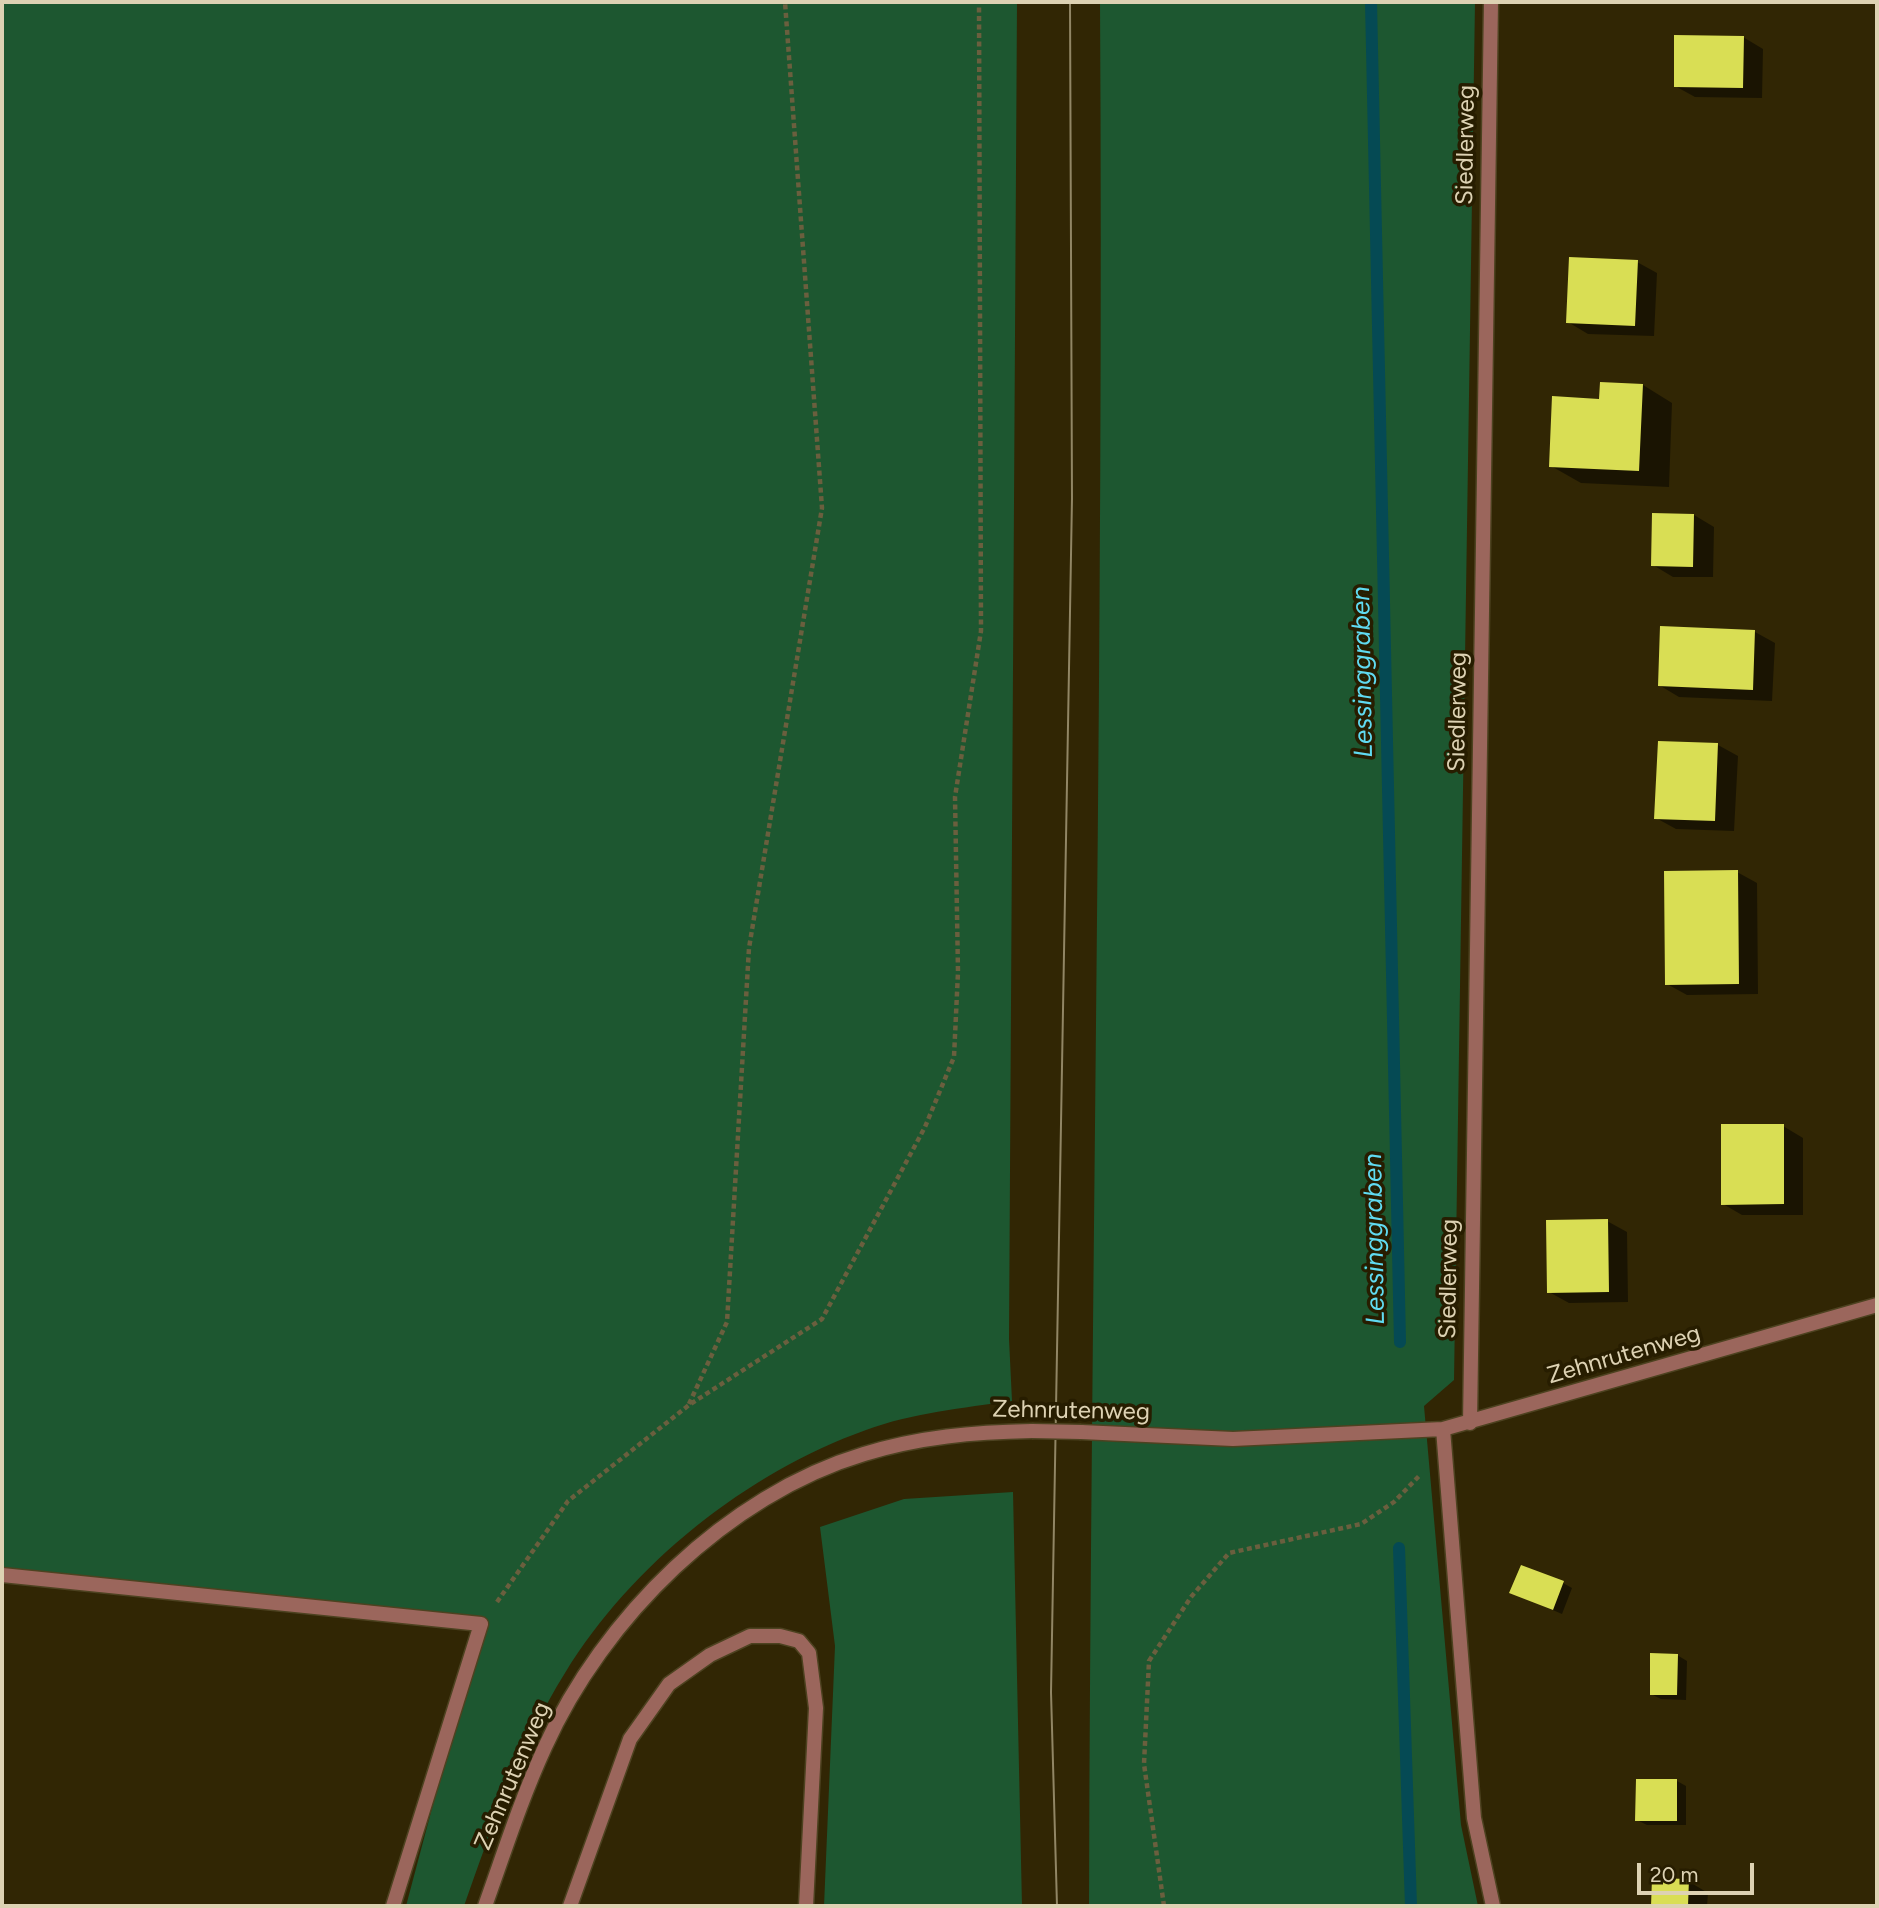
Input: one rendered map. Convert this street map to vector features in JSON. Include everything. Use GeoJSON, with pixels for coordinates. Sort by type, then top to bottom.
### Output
{"type":"FeatureCollection","features":[{"type":"Feature","properties":{"kind":"street","name":"Siedlerweg"},"geometry":{"type":"LineString","coordinates":[[1469,1423],[1491,2]]}},
{"type":"Feature","properties":{"kind":"street","name":"Zehnrutenweg"},"geometry":{"type":"LineString","coordinates":[[485,1906],[545,1746],[575,1691],[623,1622],[672,1569],[738,1517],[798,1482],[862,1454],[931,1437],[1032,1431],[1233,1439],[1443,1429],[1877,1305]]}},
{"type":"Feature","properties":{"kind":"street"},"geometry":{"type":"LineString","coordinates":[[1443,1429],[1474,1818],[1493,1906]]}},
{"type":"Feature","properties":{"kind":"street"},"geometry":{"type":"LineString","coordinates":[[2,1575],[481,1624],[393,1906]]}},
{"type":"Feature","properties":{"kind":"street"},"geometry":{"type":"LineString","coordinates":[[570,1906],[630,1739],[669,1684],[709,1655],[750,1636],[799,1641],[808,1653],[816,1708],[806,1906]]}},
{"type":"Feature","properties":{"kind":"path"},"geometry":{"type":"LineString","coordinates":[[689,1405],[727,1322],[749,948],[822,508],[785,2]]}},
{"type":"Feature","properties":{"kind":"path"},"geometry":{"type":"LineString","coordinates":[[481,1624],[568,1501],[689,1405],[821,1319],[925,1128],[954,1057],[958,972],[955,797],[981,631],[979,2]]}},
{"type":"Feature","properties":{"kind":"path"},"geometry":{"type":"LineString","coordinates":[[1164,1906],[1144,1764],[1149,1661],[1191,1597],[1229,1553],[1361,1524],[1394,1502],[1426,1469],[1443,1429]]}},
{"type":"Feature","properties":{"kind":"green space"},"geometry":{"type":"Polygon","coordinates":[[[2,2],[1017,2],[1009,1339],[1012,1401],[901,1419],[821,1448],[736,1497],[658,1560],[623,1595],[592,1633],[549,1700],[508,1787],[464,1906],[406,1906],[481,1624],[2,1577],[2,2]]]}},
{"type":"Feature","properties":{"kind":"green space"},"geometry":{"type":"Polygon","coordinates":[[[1100,2],[1475,2],[1454,1380],[1424,1406],[1461,1825],[1478,1906],[1089,1906],[1099,716],[1100,2]]]}},
{"type":"Feature","properties":{"kind":"green space"},"geometry":{"type":"Polygon","coordinates":[[[1013,1492],[1022,1906],[824,1906],[835,1646],[820,1527],[904,1499],[1013,1492]]]}},
{"type":"Feature","properties":{"kind":"building"},"geometry":{"type":"Polygon","coordinates":[[[1674,35],[1744,36],[1743,88],[1674,87],[1674,35]]]}},
{"type":"Feature","properties":{"kind":"building"},"geometry":{"type":"Polygon","coordinates":[[[1569,257],[1638,260],[1635,326],[1566,323],[1569,257]]]}},
{"type":"Feature","properties":{"kind":"building"},"geometry":{"type":"Polygon","coordinates":[[[1600,382],[1643,384],[1639,471],[1549,467],[1552,396],[1599,399],[1600,382]]]}},
{"type":"Feature","properties":{"kind":"building"},"geometry":{"type":"Polygon","coordinates":[[[1652,513],[1694,514],[1693,567],[1651,566],[1652,513]]]}},
{"type":"Feature","properties":{"kind":"building"},"geometry":{"type":"Polygon","coordinates":[[[1660,626],[1755,630],[1753,690],[1658,686],[1660,626]]]}},
{"type":"Feature","properties":{"kind":"building"},"geometry":{"type":"Polygon","coordinates":[[[1658,741],[1718,743],[1715,821],[1654,819],[1658,741]]]}},
{"type":"Feature","properties":{"kind":"building"},"geometry":{"type":"Polygon","coordinates":[[[1738,870],[1739,984],[1665,985],[1664,871],[1738,870]]]}},
{"type":"Feature","properties":{"kind":"building"},"geometry":{"type":"Polygon","coordinates":[[[1721,1124],[1784,1124],[1784,1204],[1721,1205],[1721,1124]]]}},
{"type":"Feature","properties":{"kind":"building"},"geometry":{"type":"Polygon","coordinates":[[[1608,1219],[1609,1292],[1547,1293],[1546,1220],[1608,1219]]]}},
{"type":"Feature","properties":{"kind":"building"},"geometry":{"type":"Polygon","coordinates":[[[1521,1565],[1564,1581],[1553,1610],[1509,1593],[1521,1565]]]}},
{"type":"Feature","properties":{"kind":"building"},"geometry":{"type":"Polygon","coordinates":[[[1650,1653],[1678,1654],[1677,1695],[1650,1695],[1650,1653]]]}},
{"type":"Feature","properties":{"kind":"building"},"geometry":{"type":"Polygon","coordinates":[[[1636,1779],[1677,1779],[1677,1821],[1635,1821],[1636,1779]]]}},
{"type":"Feature","properties":{"kind":"building"},"geometry":{"type":"Polygon","coordinates":[[[1652,1878],[1689,1879],[1688,1906],[1651,1906],[1652,1878]]]}},
{"type":"Feature","properties":{"kind":"waterway","name":"Lessinggraben"},"geometry":{"type":"LineString","coordinates":[[1371,2],[1400,1342]]}},
{"type":"Feature","properties":{"kind":"waterway","name":"Lessinggraben"},"geometry":{"type":"LineString","coordinates":[[1399,1548],[1411,1906]]}},
{"type":"Feature","properties":{"kind":"tram line"},"geometry":{"type":"LineString","coordinates":[[1057,1906],[1051,1692],[1072,498],[1070,2]]}}]}
